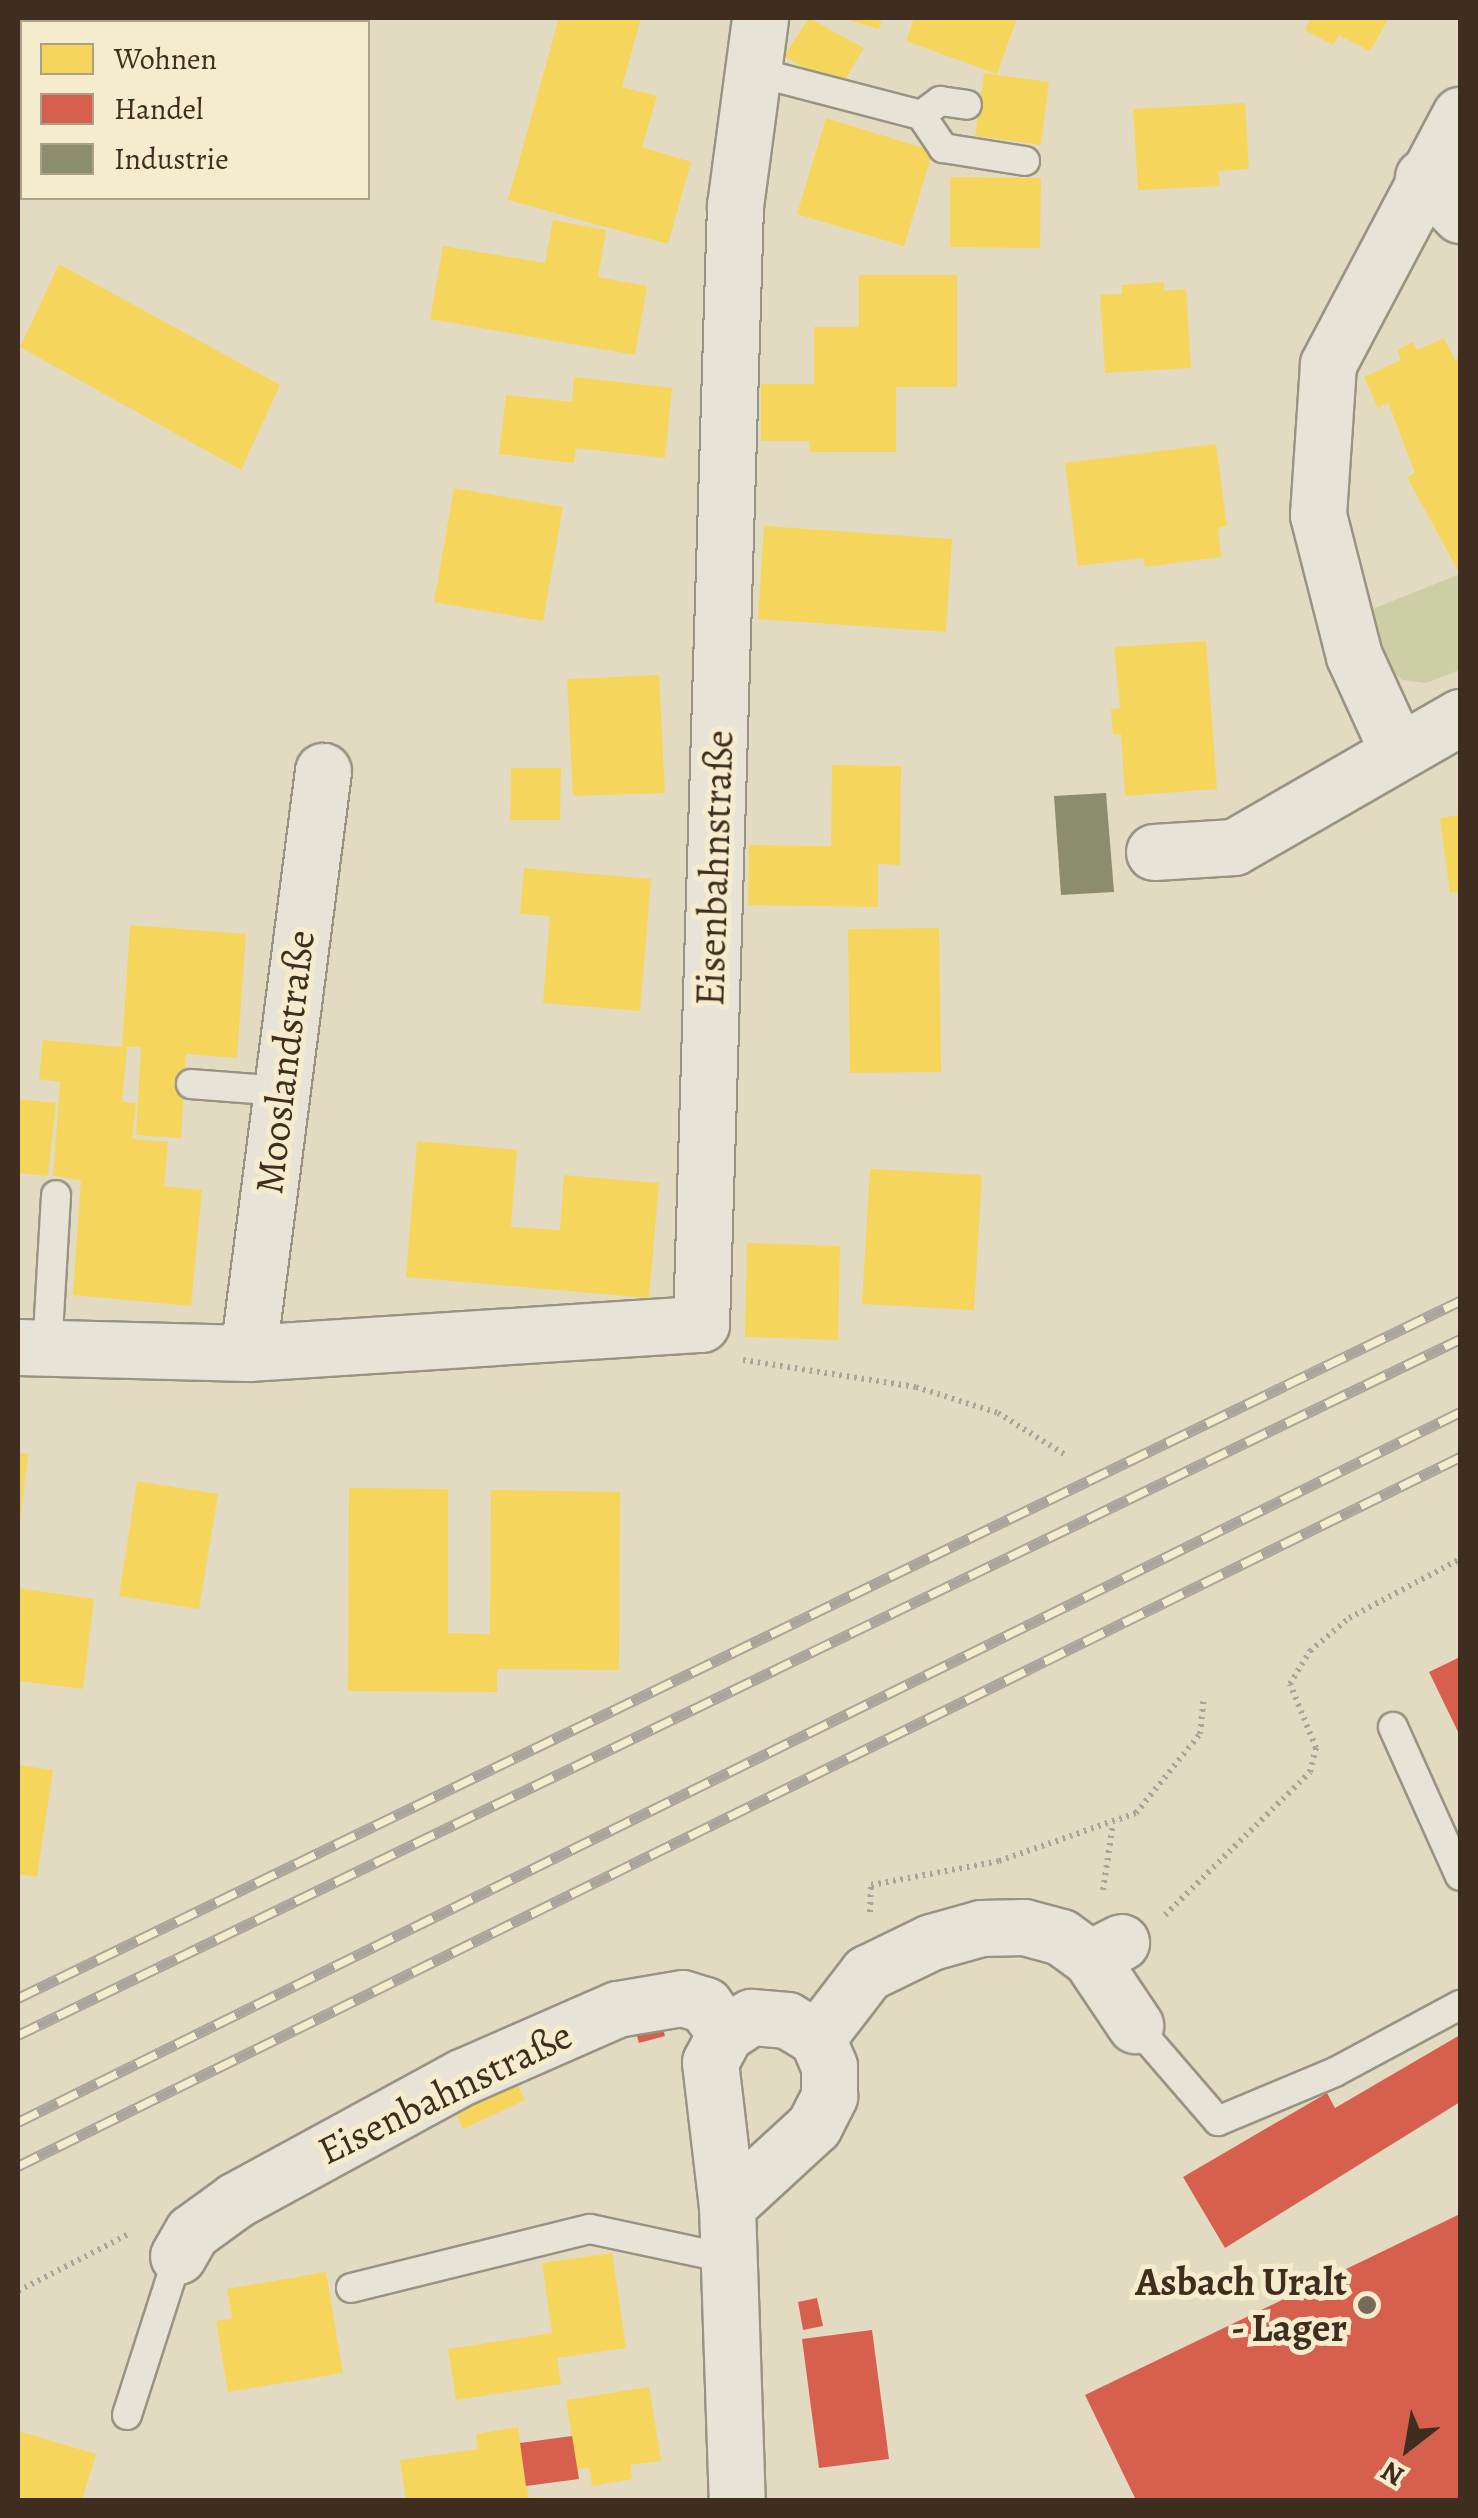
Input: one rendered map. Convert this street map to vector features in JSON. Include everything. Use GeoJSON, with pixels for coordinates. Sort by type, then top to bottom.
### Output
{"type":"FeatureCollection","features":[{"type":"Feature","properties":{"kind":"street","name":"Eisenbahnstraße"},"geometry":{"type":"LineString","coordinates":[[701,1324],[735,206],[748,70],[760,18]]}},
{"type":"Feature","properties":{"kind":"street"},"geometry":{"type":"LineString","coordinates":[[1398,752],[1354,656],[1318,514],[1328,364],[1423,176],[1460,115]]}},
{"type":"Feature","properties":{"kind":"street"},"geometry":{"type":"LineString","coordinates":[[1423,176],[1460,215]]}},
{"type":"Feature","properties":{"kind":"street"},"geometry":{"type":"LineString","coordinates":[[1154,852],[1234,847],[1460,717]]}},
{"type":"Feature","properties":{"kind":"street","name":"Mooslandstraße"},"geometry":{"type":"LineString","coordinates":[[248,1353],[323,771]]}},
{"type":"Feature","properties":{"kind":"street"},"geometry":{"type":"LineString","coordinates":[[32,1349],[248,1353],[701,1324]]}},
{"type":"Feature","properties":{"kind":"street"},"geometry":{"type":"LineString","coordinates":[[816,2038],[867,1973],[931,1942],[981,1928],[1024,1926],[1061,1937],[1104,1933],[1135,2024]]}},
{"type":"Feature","properties":{"kind":"street","name":"Eisenbahnstraße"},"geometry":{"type":"LineString","coordinates":[[185,2244],[236,2200],[462,2077],[617,2010],[682,1998],[705,2005],[725,2034]]}},
{"type":"Feature","properties":{"kind":"street"},"geometry":{"type":"LineString","coordinates":[[726,2232],[814,2126],[828,2096],[829,2066],[816,2038],[787,2020],[752,2016],[725,2034],[710,2062],[726,2232],[737,2500]]}},
{"type":"Feature","properties":{"kind":"lane"},"geometry":{"type":"LineString","coordinates":[[748,70],[922,114],[943,148],[1026,161]]}},
{"type":"Feature","properties":{"kind":"lane"},"geometry":{"type":"LineString","coordinates":[[922,114],[940,101],[967,105]]}},
{"type":"Feature","properties":{"kind":"lane"},"geometry":{"type":"LineString","coordinates":[[191,1084],[280,1091]]}},
{"type":"Feature","properties":{"kind":"lane"},"geometry":{"type":"LineString","coordinates":[[32,1349],[56,1196]]}},
{"type":"Feature","properties":{"kind":"lane"},"geometry":{"type":"LineString","coordinates":[[1393,1727],[1460,1876]]}},
{"type":"Feature","properties":{"kind":"lane"},"geometry":{"type":"LineString","coordinates":[[1135,2024],[1218,2120],[1335,2072],[1460,2005]]}},
{"type":"Feature","properties":{"kind":"lane"},"geometry":{"type":"LineString","coordinates":[[351,2288],[590,2229],[726,2232]]}},
{"type":"Feature","properties":{"kind":"lane"},"geometry":{"type":"LineString","coordinates":[[127,2415],[185,2244]]}},
{"type":"Feature","properties":{"kind":"path"},"geometry":{"type":"LineString","coordinates":[[701,1324],[732,1358],[916,1387],[998,1413],[1064,1454]]}},
{"type":"Feature","properties":{"kind":"path"},"geometry":{"type":"LineString","coordinates":[[1114,1822],[1104,1933],[1183,1902],[1310,1772],[1316,1756],[1290,1684],[1295,1669],[1330,1631],[1460,1559]]}},
{"type":"Feature","properties":{"kind":"path"},"geometry":{"type":"LineString","coordinates":[[867,1973],[872,1885],[999,1861],[1136,1813],[1200,1734],[1204,1698]]}},
{"type":"Feature","properties":{"kind":"path"},"geometry":{"type":"LineString","coordinates":[[18,2291],[116,2236],[185,2244]]}},
{"type":"Feature","properties":{"kind":"green space"},"geometry":{"type":"Polygon","coordinates":[[[1460,574],[1460,670],[1426,683],[1402,680],[1381,660],[1365,612],[1460,574]]]}},
{"type":"Feature","properties":{"kind":"building: Wohnen"},"geometry":{"type":"Polygon","coordinates":[[[193,18],[198,20],[142,20],[193,18]]]}},
{"type":"Feature","properties":{"kind":"building: Wohnen"},"geometry":{"type":"Polygon","coordinates":[[[559,18],[641,18],[622,87],[657,96],[642,147],[691,162],[668,244],[508,200],[559,18]]]}},
{"type":"Feature","properties":{"kind":"building: Wohnen"},"geometry":{"type":"Polygon","coordinates":[[[809,18],[864,48],[839,89],[784,56],[809,18]]]}},
{"type":"Feature","properties":{"kind":"building: Wohnen"},"geometry":{"type":"Polygon","coordinates":[[[841,18],[882,18],[879,29],[841,18]]]}},
{"type":"Feature","properties":{"kind":"building: Wohnen"},"geometry":{"type":"Polygon","coordinates":[[[914,18],[1017,18],[997,74],[906,41],[914,18]]]}},
{"type":"Feature","properties":{"kind":"building: Wohnen"},"geometry":{"type":"Polygon","coordinates":[[[1311,18],[1389,18],[1370,51],[1339,35],[1333,45],[1305,30],[1311,18]]]}},
{"type":"Feature","properties":{"kind":"building: Wohnen"},"geometry":{"type":"Polygon","coordinates":[[[984,73],[1049,82],[1041,145],[975,136],[984,73]]]}},
{"type":"Feature","properties":{"kind":"building: Wohnen"},"geometry":{"type":"Polygon","coordinates":[[[1245,103],[1249,169],[1218,171],[1220,186],[1138,190],[1133,109],[1245,103]]]}},
{"type":"Feature","properties":{"kind":"building: Wohnen"},"geometry":{"type":"Polygon","coordinates":[[[826,118],[933,151],[904,246],[797,214],[826,118]]]}},
{"type":"Feature","properties":{"kind":"building: Wohnen"},"geometry":{"type":"Polygon","coordinates":[[[950,177],[1041,178],[1040,248],[950,247],[950,177]]]}},
{"type":"Feature","properties":{"kind":"building: Wohnen"},"geometry":{"type":"Polygon","coordinates":[[[553,220],[606,230],[598,277],[647,286],[635,355],[430,319],[443,246],[545,263],[553,220]]]}},
{"type":"Feature","properties":{"kind":"building: Wohnen"},"geometry":{"type":"Polygon","coordinates":[[[59,264],[280,385],[241,470],[20,347],[59,264]]]}},
{"type":"Feature","properties":{"kind":"building: Wohnen"},"geometry":{"type":"Polygon","coordinates":[[[859,275],[957,275],[957,387],[896,387],[896,452],[810,452],[810,441],[761,441],[761,384],[814,384],[814,327],[859,327],[859,275]]]}},
{"type":"Feature","properties":{"kind":"building: Wohnen"},"geometry":{"type":"Polygon","coordinates":[[[1164,282],[1164,291],[1186,289],[1191,368],[1105,373],[1100,295],[1122,294],[1121,285],[1164,282]]]}},
{"type":"Feature","properties":{"kind":"building: Wohnen"},"geometry":{"type":"Polygon","coordinates":[[[1444,338],[1455,360],[1460,357],[1460,574],[1407,477],[1415,473],[1388,402],[1378,408],[1364,377],[1401,360],[1397,350],[1413,342],[1417,350],[1444,338]]]}},
{"type":"Feature","properties":{"kind":"building: Wohnen"},"geometry":{"type":"Polygon","coordinates":[[[574,377],[672,388],[665,458],[576,448],[574,463],[499,454],[506,395],[572,402],[574,377]]]}},
{"type":"Feature","properties":{"kind":"building: Wohnen"},"geometry":{"type":"Polygon","coordinates":[[[1216,444],[1227,526],[1218,528],[1221,557],[1145,567],[1143,558],[1078,566],[1065,463],[1216,444]]]}},
{"type":"Feature","properties":{"kind":"building: Wohnen"},"geometry":{"type":"Polygon","coordinates":[[[454,488],[563,507],[543,621],[434,602],[454,488]]]}},
{"type":"Feature","properties":{"kind":"building: Wohnen"},"geometry":{"type":"Polygon","coordinates":[[[764,526],[952,539],[946,632],[758,619],[764,526]]]}},
{"type":"Feature","properties":{"kind":"building: Wohnen"},"geometry":{"type":"Polygon","coordinates":[[[1206,641],[1217,789],[1125,796],[1121,734],[1113,735],[1111,709],[1120,708],[1114,647],[1206,641]]]}},
{"type":"Feature","properties":{"kind":"building: Wohnen"},"geometry":{"type":"Polygon","coordinates":[[[659,675],[665,793],[573,796],[567,679],[659,675]]]}},
{"type":"Feature","properties":{"kind":"building: Wohnen"},"geometry":{"type":"Polygon","coordinates":[[[832,765],[901,766],[900,865],[878,864],[878,907],[748,905],[749,845],[831,846],[832,765]]]}},
{"type":"Feature","properties":{"kind":"building: Wohnen"},"geometry":{"type":"Polygon","coordinates":[[[511,768],[561,768],[560,820],[510,820],[511,768]]]}},
{"type":"Feature","properties":{"kind":"building: Wohnen"},"geometry":{"type":"Polygon","coordinates":[[[1460,815],[1460,891],[1450,893],[1440,818],[1460,815]]]}},
{"type":"Feature","properties":{"kind":"building: Wohnen"},"geometry":{"type":"Polygon","coordinates":[[[524,868],[651,879],[640,1011],[543,1003],[550,916],[520,914],[524,868]]]}},
{"type":"Feature","properties":{"kind":"building: Wohnen"},"geometry":{"type":"Polygon","coordinates":[[[130,925],[246,934],[237,1058],[186,1054],[181,1138],[136,1135],[141,1047],[127,1047],[122,1102],[136,1103],[132,1139],[168,1142],[164,1186],[202,1190],[191,1306],[73,1295],[81,1180],[53,1176],[60,1082],[39,1079],[43,1040],[122,1047],[130,925]]]}},
{"type":"Feature","properties":{"kind":"building: Wohnen"},"geometry":{"type":"Polygon","coordinates":[[[939,928],[941,1072],[850,1073],[848,929],[939,928]]]}},
{"type":"Feature","properties":{"kind":"building: Wohnen"},"geometry":{"type":"Polygon","coordinates":[[[18,1099],[56,1103],[48,1176],[18,1173],[18,1099]]]}},
{"type":"Feature","properties":{"kind":"building: Wohnen"},"geometry":{"type":"Polygon","coordinates":[[[417,1141],[517,1150],[511,1227],[560,1230],[564,1175],[659,1183],[649,1298],[406,1277],[417,1141]]]}},
{"type":"Feature","properties":{"kind":"building: Wohnen"},"geometry":{"type":"Polygon","coordinates":[[[870,1169],[982,1175],[974,1310],[862,1304],[870,1169]]]}},
{"type":"Feature","properties":{"kind":"building: Wohnen"},"geometry":{"type":"Polygon","coordinates":[[[747,1243],[840,1246],[838,1340],[745,1337],[747,1243]]]}},
{"type":"Feature","properties":{"kind":"building: Wohnen"},"geometry":{"type":"Polygon","coordinates":[[[18,1453],[28,1454],[20,1521],[18,1520],[18,1453]]]}},
{"type":"Feature","properties":{"kind":"building: Wohnen"},"geometry":{"type":"Polygon","coordinates":[[[137,1481],[218,1494],[199,1609],[119,1596],[137,1481]]]}},
{"type":"Feature","properties":{"kind":"building: Wohnen"},"geometry":{"type":"Polygon","coordinates":[[[349,1488],[448,1489],[448,1633],[490,1634],[491,1490],[620,1492],[619,1670],[497,1669],[497,1692],[348,1691],[349,1488]]]}},
{"type":"Feature","properties":{"kind":"building: Wohnen"},"geometry":{"type":"Polygon","coordinates":[[[18,1588],[94,1599],[83,1689],[18,1681],[18,1588]]]}},
{"type":"Feature","properties":{"kind":"building: Wohnen"},"geometry":{"type":"Polygon","coordinates":[[[18,1765],[53,1770],[37,1877],[18,1874],[18,1765]]]}},
{"type":"Feature","properties":{"kind":"building: Wohnen"},"geometry":{"type":"Polygon","coordinates":[[[511,2071],[525,2100],[463,2129],[449,2099],[511,2071]]]}},
{"type":"Feature","properties":{"kind":"building: Wohnen"},"geometry":{"type":"Polygon","coordinates":[[[612,2253],[626,2348],[557,2358],[561,2384],[456,2400],[448,2349],[552,2333],[542,2263],[612,2253]]]}},
{"type":"Feature","properties":{"kind":"building: Wohnen"},"geometry":{"type":"Polygon","coordinates":[[[326,2272],[343,2373],[228,2392],[216,2321],[232,2318],[227,2289],[326,2272]]]}},
{"type":"Feature","properties":{"kind":"building: Wohnen"},"geometry":{"type":"Polygon","coordinates":[[[649,2387],[661,2461],[630,2465],[632,2479],[592,2486],[589,2468],[577,2469],[566,2400],[649,2387]]]}},
{"type":"Feature","properties":{"kind":"building: Wohnen"},"geometry":{"type":"Polygon","coordinates":[[[518,2427],[529,2500],[406,2500],[400,2460],[478,2449],[476,2434],[518,2427]]]}},
{"type":"Feature","properties":{"kind":"building: Wohnen"},"geometry":{"type":"Polygon","coordinates":[[[18,2431],[96,2454],[82,2500],[18,2500],[18,2431]]]}},
{"type":"Feature","properties":{"kind":"building: Handel"},"geometry":{"type":"Polygon","coordinates":[[[1460,1657],[1460,1736],[1429,1672],[1460,1657]]]}},
{"type":"Feature","properties":{"kind":"building: Handel"},"geometry":{"type":"Polygon","coordinates":[[[659,2015],[665,2036],[639,2043],[633,2022],[659,2015]]]}},
{"type":"Feature","properties":{"kind":"building: Handel"},"geometry":{"type":"Polygon","coordinates":[[[1460,2035],[1460,2102],[1225,2248],[1183,2177],[1327,2093],[1335,2108],[1460,2035]]]}},
{"type":"Feature","properties":{"kind":"building: Handel","name":"Asbach Uralt - Lager"},"geometry":{"type":"Polygon","coordinates":[[[1460,2214],[1460,2500],[1136,2500],[1085,2395],[1460,2214]]]}},
{"type":"Feature","properties":{"kind":"building: Handel"},"geometry":{"type":"Polygon","coordinates":[[[817,2298],[823,2326],[803,2330],[798,2302],[817,2298]]]}},
{"type":"Feature","properties":{"kind":"building: Handel"},"geometry":{"type":"Polygon","coordinates":[[[872,2330],[889,2459],[819,2468],[802,2339],[872,2330]]]}},
{"type":"Feature","properties":{"kind":"building: Handel"},"geometry":{"type":"Polygon","coordinates":[[[572,2436],[579,2479],[526,2486],[520,2443],[572,2436]]]}},
{"type":"Feature","properties":{"kind":"building: Industrie"},"geometry":{"type":"Polygon","coordinates":[[[1106,793],[1114,892],[1061,895],[1054,796],[1106,793]]]}},
{"type":"Feature","properties":{"kind":"railway"},"geometry":{"type":"LineString","coordinates":[[18,1998],[1460,1301]]}},
{"type":"Feature","properties":{"kind":"railway"},"geometry":{"type":"LineString","coordinates":[[18,2035],[1460,1339]]}},
{"type":"Feature","properties":{"kind":"railway"},"geometry":{"type":"LineString","coordinates":[[18,2122],[1460,1412]]}},
{"type":"Feature","properties":{"kind":"railway"},"geometry":{"type":"LineString","coordinates":[[18,2166],[1460,1457]]}},
{"type":"Feature","properties":{"kind":"place","name":"Asbach Uralt - Lager"},"geometry":{"type":"Point","coordinates":[1367,2305]}}]}
